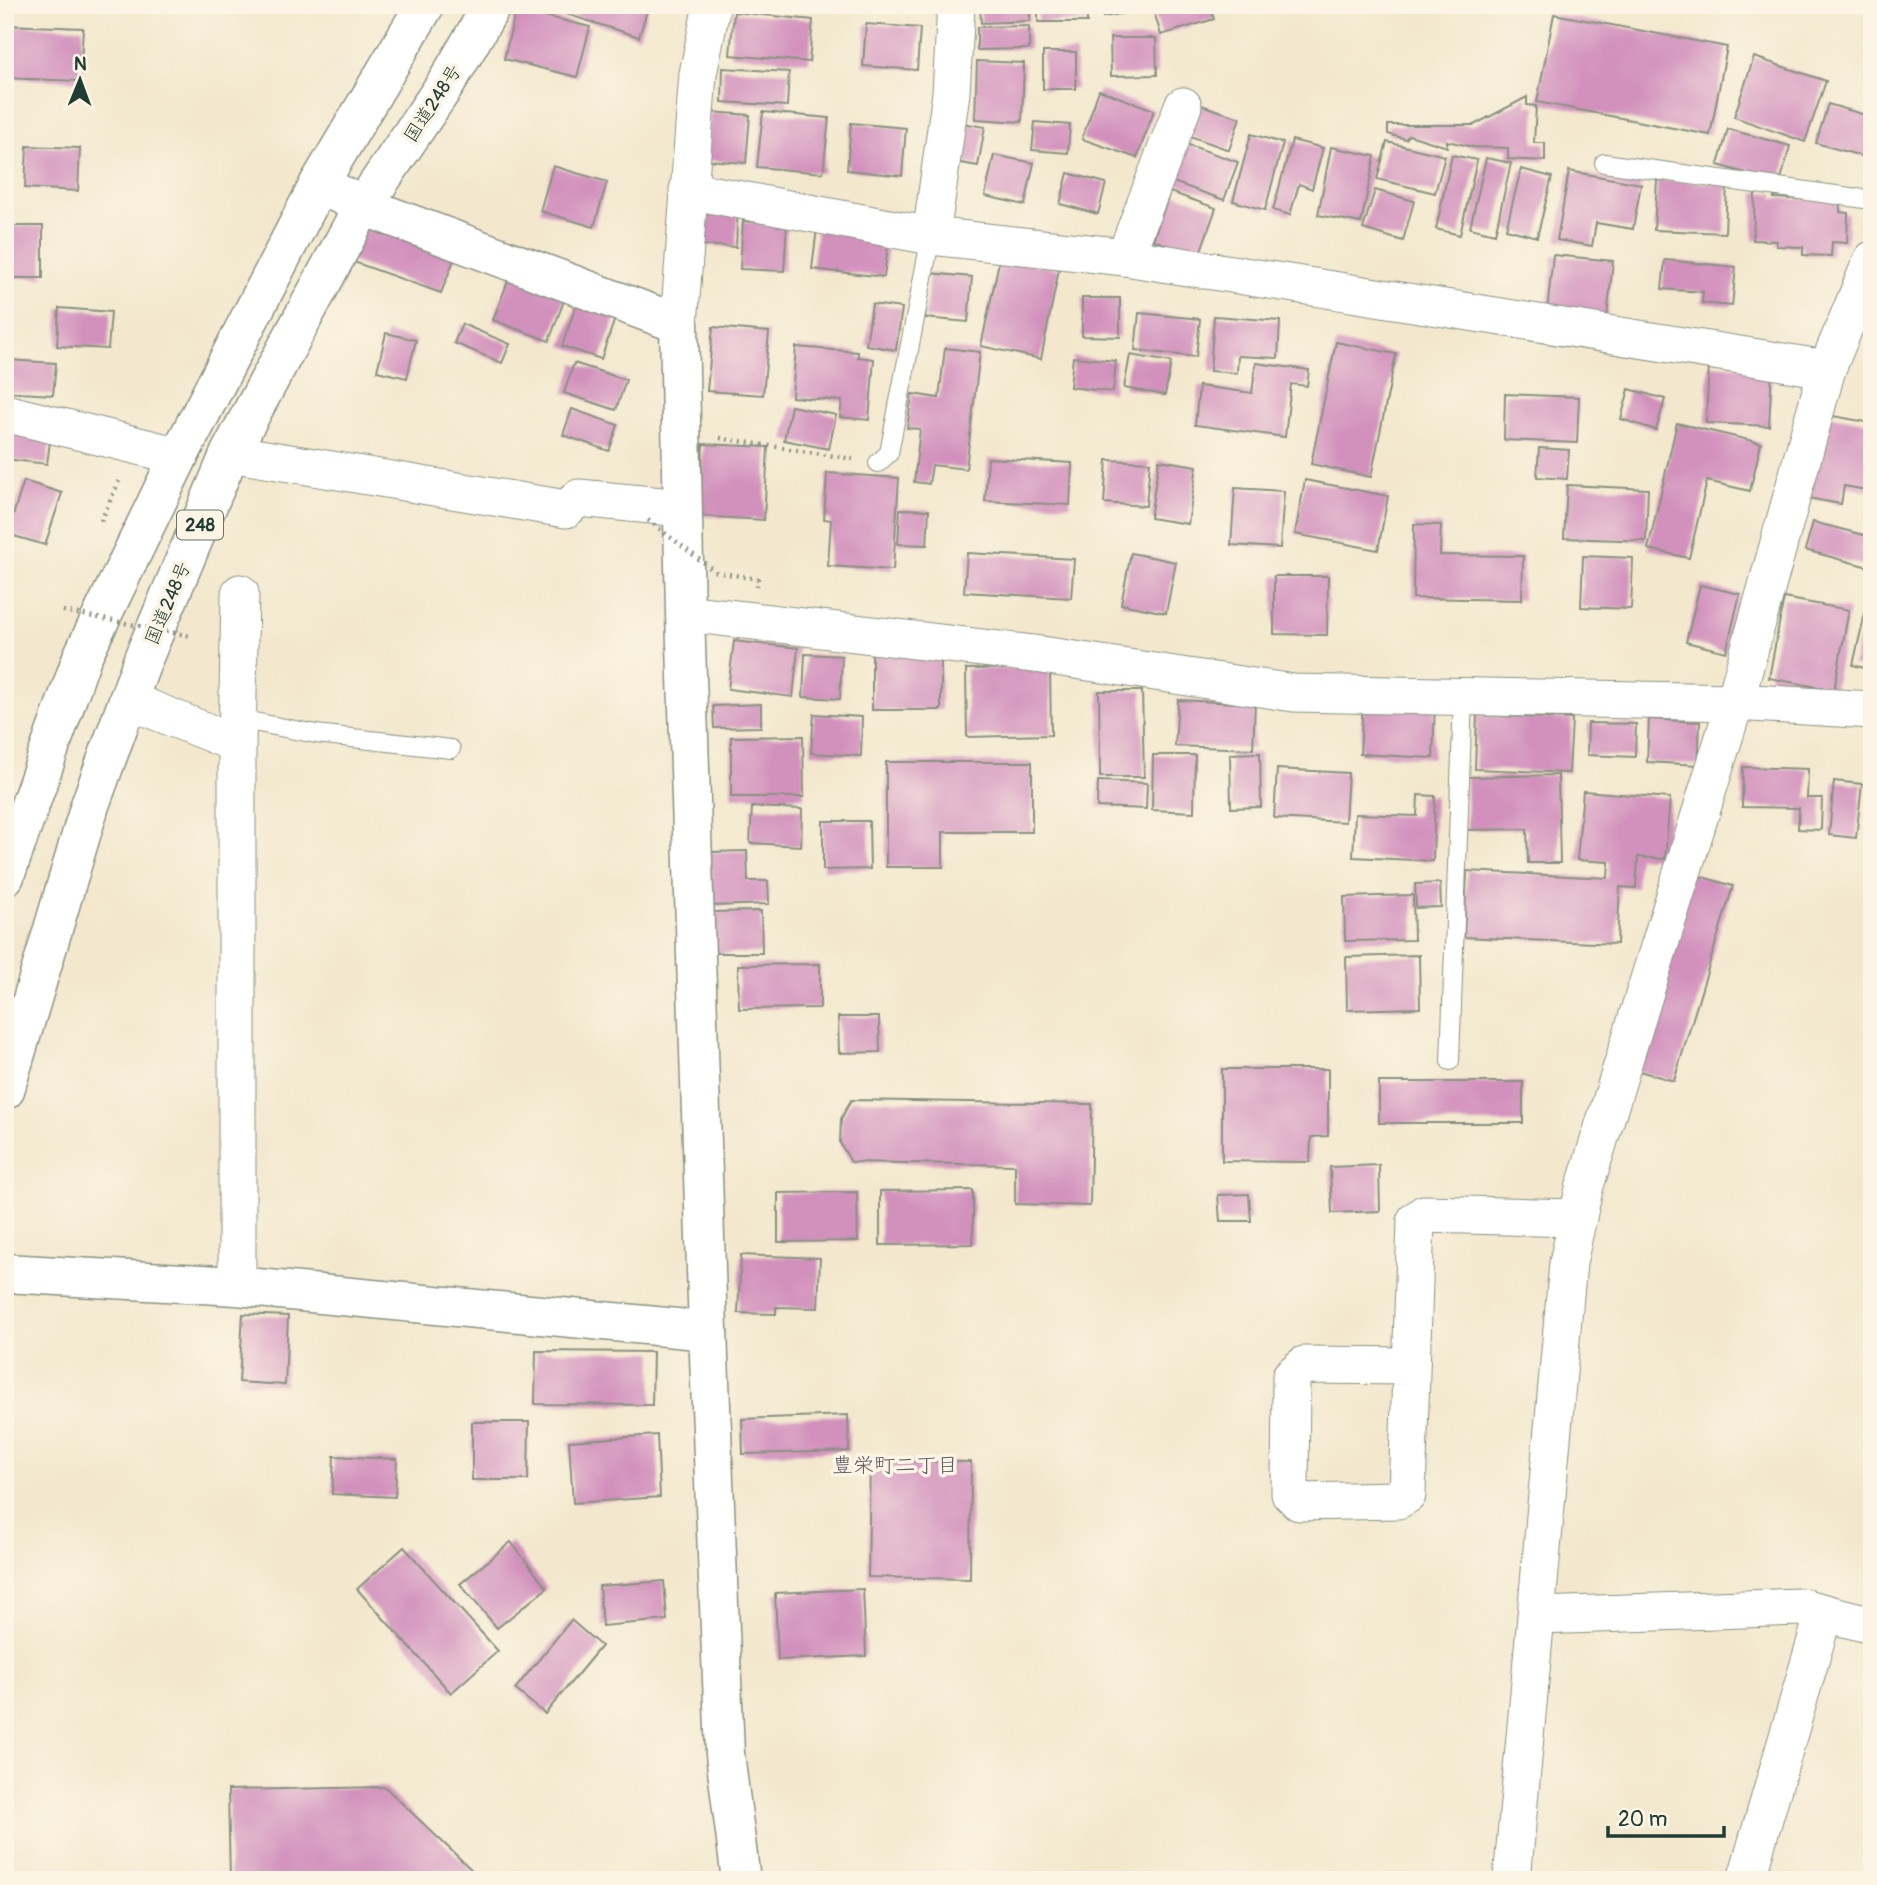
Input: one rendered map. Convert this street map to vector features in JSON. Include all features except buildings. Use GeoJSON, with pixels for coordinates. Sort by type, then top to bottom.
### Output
{"type":"FeatureCollection","features":[{"type":"Feature","properties":{"kind":"main road","name":"248"},"geometry":{"type":"LineString","coordinates":[[5,876],[82,657],[179,456],[319,184],[425,5]]}},
{"type":"Feature","properties":{"kind":"main road","name":"国道248号"},"geometry":{"type":"LineString","coordinates":[[5,1090],[90,805],[143,659],[230,453],[363,206],[447,82],[492,5]]}},
{"type":"Feature","properties":{"kind":"main road"},"geometry":{"type":"LineString","coordinates":[[319,184],[363,206],[679,324],[682,432],[665,514],[685,613],[708,1331],[725,1754],[741,1880]]}},
{"type":"Feature","properties":{"kind":"main road"},"geometry":{"type":"LineString","coordinates":[[5,1273],[237,1286],[708,1331]]}},
{"type":"Feature","properties":{"kind":"street"},"geometry":{"type":"LineString","coordinates":[[679,324],[698,74],[712,5]]}},
{"type":"Feature","properties":{"kind":"street"},"geometry":{"type":"LineString","coordinates":[[931,236],[951,93],[956,5]]}},
{"type":"Feature","properties":{"kind":"street"},"geometry":{"type":"LineString","coordinates":[[1125,257],[1183,106]]}},
{"type":"Feature","properties":{"kind":"street"},"geometry":{"type":"LineString","coordinates":[[688,190],[931,236],[1125,257],[1827,369]]}},
{"type":"Feature","properties":{"kind":"street"},"geometry":{"type":"LineString","coordinates":[[1512,1880],[1568,1263],[1578,1218],[1592,1163],[1735,702],[1827,369],[1872,260]]}},
{"type":"Feature","properties":{"kind":"street"},"geometry":{"type":"LineString","coordinates":[[5,413],[179,456]]}},
{"type":"Feature","properties":{"kind":"street"},"geometry":{"type":"LineString","coordinates":[[230,453],[566,509],[579,498],[665,514]]}},
{"type":"Feature","properties":{"kind":"street"},"geometry":{"type":"LineString","coordinates":[[237,1286],[237,731],[240,593]]}},
{"type":"Feature","properties":{"kind":"street"},"geometry":{"type":"LineString","coordinates":[[685,613],[1042,655],[1294,693],[1735,702],[1872,710]]}},
{"type":"Feature","properties":{"kind":"street"},"geometry":{"type":"LineString","coordinates":[[128,700],[237,731]]}},
{"type":"Feature","properties":{"kind":"street"},"geometry":{"type":"LineString","coordinates":[[1411,1366],[1304,1365],[1291,1376],[1290,1493],[1299,1502],[1398,1500],[1408,1496],[1416,1220],[1424,1214],[1578,1218]]}},
{"type":"Feature","properties":{"kind":"street"},"geometry":{"type":"LineString","coordinates":[[1538,1616],[1801,1607],[1872,1625]]}},
{"type":"Feature","properties":{"kind":"street"},"geometry":{"type":"LineString","coordinates":[[1746,1880],[1824,1613]]}},
{"type":"Feature","properties":{"kind":"lane"},"geometry":{"type":"LineString","coordinates":[[1604,163],[1872,200]]}},
{"type":"Feature","properties":{"kind":"lane"},"geometry":{"type":"LineString","coordinates":[[878,463],[889,453],[931,236]]}},
{"type":"Feature","properties":{"kind":"lane"},"geometry":{"type":"LineString","coordinates":[[1450,1061],[1463,698]]}},
{"type":"Feature","properties":{"kind":"lane"},"geometry":{"type":"LineString","coordinates":[[237,731],[316,734],[451,749]]}},
{"type":"Feature","properties":{"kind":"path"},"geometry":{"type":"LineString","coordinates":[[682,432],[878,463]]}},
{"type":"Feature","properties":{"kind":"path"},"geometry":{"type":"LineString","coordinates":[[665,514],[717,573]]}},
{"type":"Feature","properties":{"kind":"path"},"geometry":{"type":"LineString","coordinates":[[63,611],[191,636]]}},
{"type":"Feature","properties":{"kind":"district","name":"豊栄町二丁目"},"geometry":{"type":"Point","coordinates":[895,1465]}}]}
